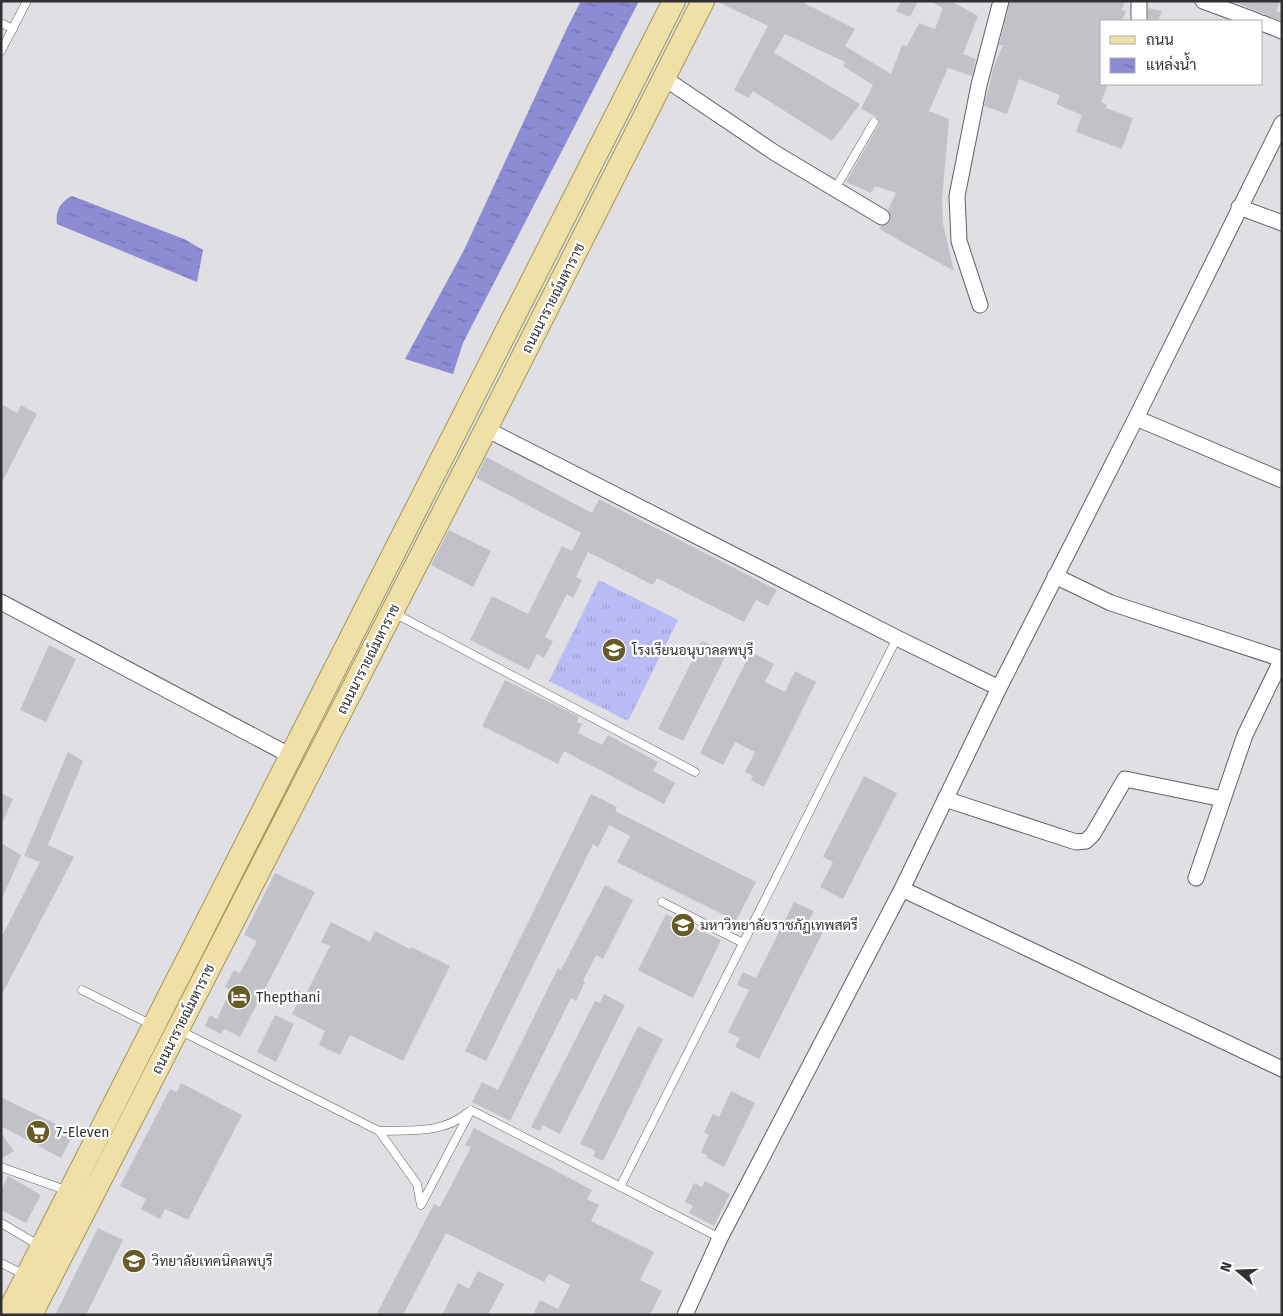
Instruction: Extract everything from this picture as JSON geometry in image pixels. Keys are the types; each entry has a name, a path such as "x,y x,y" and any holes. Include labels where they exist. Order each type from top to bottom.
{"main road":[{"name":"ถนนนารายณ์มหาราช","path":"7,1315 674,1"},
{"name":"ถนนนารายณ์มหาราช","path":"31,1315 486,429 703,1"}],"street":[{"path":"980,305 959,241 957,196 979,85 1001,1"},
{"path":"1138,1 1139,20"},
{"path":"1203,1 1254,20"},
{"path":"1263,23 1282,31"},
{"path":"664,78 776,153 882,217"},
{"path":"688,1314 720,1238 902,889 999,688 1136,418 1282,123"},
{"path":"1240,207 1282,223"},
{"path":"1136,418 1282,480"},
{"path":"486,429 999,688"},
{"path":"1055,576 1111,603 1282,659 1245,735 1196,878"},
{"path":"1,602 291,756"},
{"path":"945,799 1076,842 1086,841 1093,834 1126,779 1224,800"},
{"path":"902,889 1282,1069"}],"lane":[{"path":"1,51 27,1"},
{"path":"1,23 13,29"},
{"path":"835,189 874,122"},
{"path":"392,612 694,772"},
{"path":"620,1187 897,638"},
{"path":"662,902 743,943"},
{"path":"82,990 154,1026"},
{"path":"177,1029 379,1131 417,1184 421,1205 471,1110"},
{"path":"379,1131 440,1128 458,1122 471,1110"},
{"path":"471,1110 720,1238"},
{"path":"1,1167 70,1191"},
{"path":"1,1222 42,1246"},
{"path":"1,1263 27,1276"}],"green space":[{"path":"599,580 678,620 628,721 549,681"}],"water":[{"path":"581,1 639,1 463,343 453,374 405,359 464,250"},
{"path":"72,196 184,239 203,250 197,282 57,224 57,215 60,207"}],"building":[{"path":"716,1 800,1 855,29 845,46 891,74 902,45 907,46 919,23 935,29 943,8 930,1 951,1 978,16 963,54 976,59 972,76 948,68 929,111 949,119 942,200 943,224 954,271 879,229 890,221 891,217 888,210 896,193 875,186 871,193 846,182 879,124 877,117 861,109 873,85 843,66 845,62 785,34 774,53 860,104 832,141 753,91 749,98 734,90 768,26"},
{"path":"901,1 918,1 910,17 896,11"},
{"path":"1010,1 1125,1 1122,10 1126,11 1122,20 1100,20 1100,85 1108,85 1101,102 1107,105 1106,108 1133,118 1122,149 1076,132 1082,115 1056,104 1060,95 1019,79 1007,114 984,106 994,66 1003,45 999,45"},
{"path":"1231,1 1280,1 1276,11 1282,13 1282,21"},
{"path":"1148,8 1162,11 1158,20 1148,20"},
{"path":"1,404 17,413 21,405 37,414 1,484"},
{"path":"486,457 592,513 599,499 777,590 768,606 756,600 744,622 657,578 653,585 588,552 576,577 582,580 573,598 567,594 545,637 553,641 544,658 537,654 529,670 470,640 492,596 528,614 562,546 572,551 581,533 476,478"},
{"path":"449,530 491,551 473,587 431,565"},
{"path":"702,641 727,653 683,741 658,729"},
{"path":"49,645 76,659 46,722 20,710"},
{"path":"751,652 774,664 765,682 785,692 795,671 816,682 764,787 751,780 753,776 745,772 755,752 735,742 723,765 700,753"},
{"path":"505,680 579,717 577,722 582,724 578,733 602,745 608,735 658,762 653,771 675,783 664,804 564,751 558,764 482,726"},
{"path":"68,752 83,761 48,845 74,857 1,996 1,938 40,862 24,856"},
{"path":"864,776 897,793 843,899 820,887 833,862 823,857"},
{"path":"1,793 13,799 1,825"},
{"path":"591,794 617,807 615,811 756,882 736,921 617,862 630,836 609,825 598,847 593,844 486,1061 465,1051"},
{"path":"1,843 21,855 1,901"},
{"path":"275,873 315,892 240,1037 224,1029 221,1034 205,1026 210,1015 217,1019 231,990 225,987 234,970 240,973 257,941 244,935"},
{"path":"605,885 633,900 603,959 596,955 583,981 585,982 576,1001 571,998 510,1121 472,1102 482,1082 498,1090 558,968 561,970"},
{"path":"794,902 814,911 808,922 824,930 759,1059 735,1047 740,1038 728,1032 749,990 737,985 743,972 756,978"},
{"path":"666,914 721,940 693,998 638,970"},
{"path":"331,922 370,942 375,931 410,949 411,947 450,966 403,1061 350,1035 340,1055 319,1045 325,1031 292,1014 298,1002 287,997 292,988 306,994 330,946 321,942"},
{"path":"604,994 625,1005 560,1134 543,1125 540,1131 531,1127 595,1001 600,1003"},
{"path":"275,1015 294,1024 276,1062 257,1052"},
{"path":"638,1026 663,1039 603,1161 593,1156 596,1151 580,1144"},
{"path":"181,1083 242,1115 188,1220 165,1209 160,1219 141,1209 146,1199 120,1186 170,1089 177,1092"},
{"path":"731,1091 755,1103 724,1167 707,1158 708,1156 701,1152 709,1135 704,1132 713,1114 719,1117"},
{"path":"1,1097 74,1133 61,1158 1,1126"},
{"path":"474,1128 592,1190 587,1199 599,1205 591,1221 654,1252 640,1280 662,1291 650,1315 533,1315 540,1300 558,1309 570,1285 549,1274 544,1282 446,1233 403,1315 376,1315 434,1204 440,1207 471,1147 465,1145"},
{"path":"1,1133 14,1151 1,1159"},
{"path":"8,1176 41,1195 26,1223 1,1210 1,1190"},
{"path":"705,1181 730,1194 714,1226 689,1213 693,1206 685,1202 694,1183 702,1187"},
{"path":"98,1228 123,1240 86,1315 55,1315"},
{"path":"478,1271 504,1284 488,1315 442,1315 458,1283 469,1289"}],"place":[{"name":"โรงเรียนอนุบาลลพบุรี","path":"614,650"},
{"name":"มหาวิทยาลัยราชภัฏเทพสตรี","path":"683,925"},
{"name":"Thepthani","path":"239,997"},
{"name":"7-Eleven","path":"38,1132"},
{"name":"วิทยาลัยเทคนิคลพบุรี","path":"134,1261"}]}
